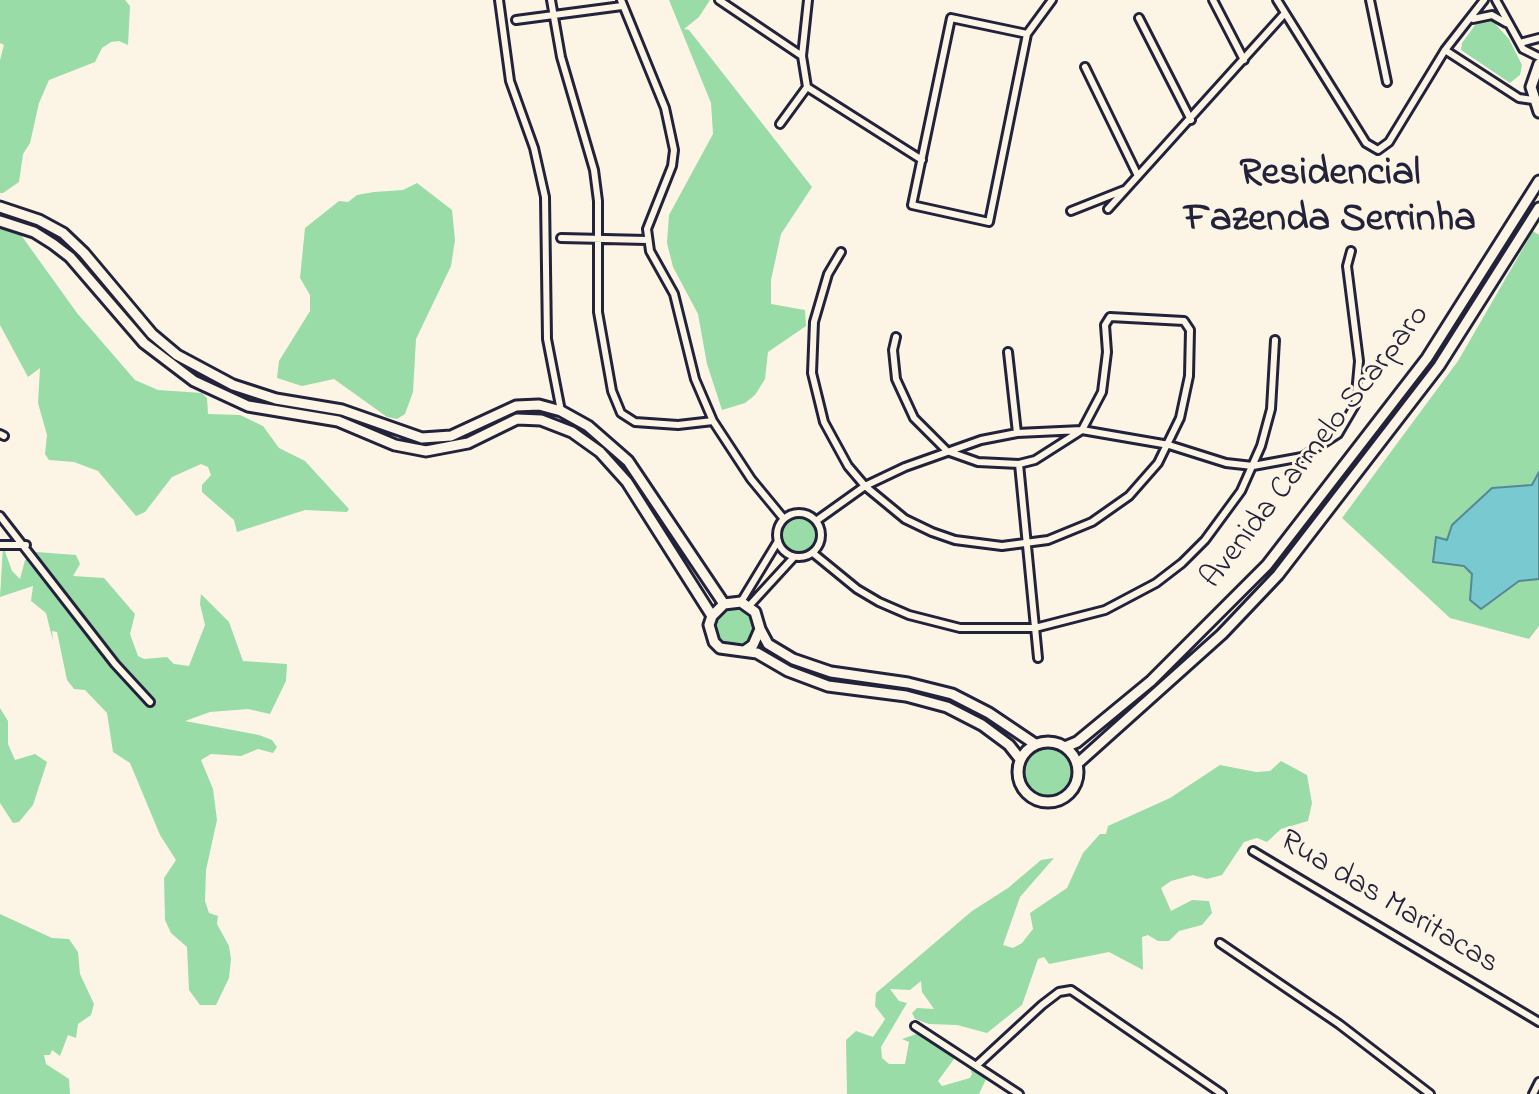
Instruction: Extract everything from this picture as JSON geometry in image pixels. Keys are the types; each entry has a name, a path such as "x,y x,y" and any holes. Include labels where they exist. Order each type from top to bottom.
{"main road":[{"path":"1539,64 1531,87 1539,112"},
{"name":"Avenida Carmelo Scarparo","path":"1065,747 1077,742 1151,681 1267,565 1427,358 1539,181"},
{"path":"0,207 39,220 63,233 84,253 152,334 177,355 233,385 276,399 342,410 422,438 451,436 516,406 539,405 561,411 588,426 628,461 724,604"},
{"name":"Avenida Carmelo Scarparo","path":"1077,764 1222,634 1278,575 1439,366 1539,208"},
{"path":"0,221 34,232 53,244 70,257 126,325 152,350 194,381 248,406 338,421 395,445 426,451 468,443 517,419 541,420 572,432 600,452 627,482 712,616"},
{"path":"1020,759 1009,745 982,725 947,707 906,696 828,686 746,650 728,651 714,642 709,625 712,616 724,604 745,604 755,612 768,644 793,659 831,672 908,683 952,694 989,713 1035,744"},
{"path":"746,650 758,638 760,629"},
{"path":"1055,742 1065,747 1077,764 1076,785 1070,793 1061,800 1040,801 1023,790 1018,780 1020,759 1035,744 1055,742"}],"street":[{"path":"499,0 510,81 534,148 545,197 546,327 561,411"},
{"path":"551,0 552,16 589,146 598,201 600,325 612,391 621,413 635,422 713,421"},
{"path":"719,0 802,56"},
{"path":"780,124 807,87 802,56 808,0"},
{"path":"1027,34 951,18 912,205 989,222 1027,34 1052,0"},
{"path":"1213,0 1244,60"},
{"path":"1277,0 1366,143 1378,150 1389,142 1445,50 1484,0"},
{"path":"1370,0 1387,82"},
{"path":"1496,0 1528,54 1539,57"},
{"path":"516,20 622,3 665,108 674,150 666,182 650,215 647,240 679,308 691,366 713,421 751,479 784,519"},
{"path":"1108,209 1285,13"},
{"path":"1470,20 1492,15 1511,29"},
{"path":"1139,18 1191,120"},
{"path":"1520,43 1539,38"},
{"path":"1445,50 1519,98 1533,100"},
{"path":"1085,67 1138,176"},
{"path":"807,87 922,160"},
{"path":"1071,211 1127,188"},
{"path":"561,238 647,240"},
{"path":"816,521 865,486 947,451 1017,433 1082,430 1169,445 1226,463 1253,466 1302,457 1330,441 1350,417 1355,405 1359,361 1347,266 1351,251"},
{"path":"841,252 819,298 813,335 812,373 820,409 835,444 865,486 905,519 932,532 978,545 1027,545 1072,532 1111,510 1146,479 1169,445 1180,418 1189,376 1190,330 1179,319 1115,316 1107,319 1106,371 1102,392 1082,430 1053,451 1019,464 978,462 947,451 914,418 900,393 893,364 896,337"},
{"path":"813,553 857,589 909,615 960,628 1035,628 1105,610 1156,583 1205,540 1224,516 1253,466 1271,409 1275,340"},
{"path":"1008,352 1017,433"},
{"path":"1019,464 1038,658"},
{"path":"803,513 816,521 821,540 813,553 794,557 745,604 778,541 779,527 784,519 803,513"},
{"path":"0,516 26,545 115,664 150,702"},
{"path":"778,541 782,550 794,557"},
{"path":"0,545 26,545"},
{"name":"Rua das Maritacas","path":"1253,851 1539,1022"},
{"path":"1220,943 1339,1024 1430,1094"},
{"path":"977,1065 1042,1005 1059,992 1071,990 1222,1094"},
{"path":"915,1026 1019,1094"},
{"path":"1533,1094 1539,1082"}],"green space":[{"path":"0,0 125,0 130,6 128,45 111,42 102,48 95,62 49,80 39,103 30,143 23,154 19,182 3,193 0,193 0,60 4,45 0,43"},
{"path":"669,0 710,0 699,17 684,29 689,30 812,187 781,234 771,280 771,304 805,310 806,326 768,352 765,379 755,395 745,403 722,410 707,364 698,314 673,267 667,243 669,215 713,134 711,103"},
{"path":"1489,17 1509,39 1522,65 1520,75 1510,83 1461,50 1462,43 1478,21"},
{"path":"417,183 452,210 455,240 451,266 416,339 413,392 405,414 397,419 387,417 334,379 302,386 277,378 279,361 310,311 310,295 300,278 305,228 339,201 348,202 357,195 374,192 403,190"},
{"path":"0,224 21,235 77,313 135,380 158,390 202,393 207,398 208,414 240,415 263,426 279,448 305,461 349,509 347,512 305,510 237,532 234,520 202,492 202,485 211,475 208,467 201,464 172,477 145,512 136,516 98,471 74,462 49,460 45,454 47,435 38,403 40,368 28,377 0,325"},
{"path":"1533,231 1539,235 1539,626 1529,639 1450,618 1342,518 1458,361"},
{"path":"799,518 811,523 816,535 811,547 799,552 787,547 782,535 787,523"},
{"path":"3,546 12,571 20,579 25,560 36,552 76,555 80,564 73,576 104,578 135,614 130,634 138,656 144,659 167,657 174,664 189,666 205,625 201,594 229,622 243,661 287,664 286,681 270,714 248,709 210,712 185,721 259,735 272,740 277,747 273,753 258,749 241,756 211,754 201,760 213,789 217,820 206,870 205,901 209,913 218,916 217,924 229,946 231,959 229,978 216,1005 200,1005 189,990 187,947 171,933 165,920 164,878 176,860 160,835 130,763 113,752 107,713 85,690 74,689 67,680 57,632 52,631 53,641 46,613 31,601 33,586 0,597"},
{"path":"735,608 749,613 754,627 749,641 735,646 721,641 716,627 721,613"},
{"path":"0,708 8,721 8,744 15,760 35,754 47,762 33,805 19,822 13,823 0,803"},
{"path":"1048,748 1065,755 1072,772 1065,789 1048,796 1031,789 1024,772 1031,755"},
{"path":"1281,761 1307,775 1312,803 1308,821 1281,829 1267,842 1257,838 1244,842 1222,875 1207,879 1193,875 1171,881 1161,888 1171,911 1192,900 1209,901 1212,913 1202,925 1179,931 1169,941 1158,941 1148,935 1142,937 1143,970 1109,952 1049,964 1044,957 1038,959 1022,1005 987,1033 915,1019 912,1013 917,1008 934,1009 922,992 921,981 910,990 890,989 899,1001 907,1003 881,1047 882,1058 889,1064 905,1064 909,1042 902,1039 922,1032 943,1039 954,1052 954,1059 938,1081 942,1086 970,1078 969,1064 988,1075 979,1094 847,1094 846,1040 856,1031 873,1037 882,1024 885,1019 875,1006 876,993 972,911 1008,888 1041,860 1054,858 1020,897 1003,945 1013,948 1022,943 1033,929 1030,913 1067,888 1083,853 1100,834 1106,834 1108,826 1170,798 1220,765 1256,772 1270,771"},
{"path":"0,914 52,938 69,939 78,952 80,974 94,1004 91,1015 78,1024 76,1038 68,1035 60,1056 52,1050 50,1055 44,1055 46,1064 69,1079 70,1094 0,1094"}],"water":[{"path":"1539,472 1539,579 1519,581 1481,609 1470,600 1472,574 1464,566 1433,562 1436,537 1447,540 1452,525 1492,488 1532,485"}],"district":[{"name":"Residencial Fazenda Serrinha","path":"1330,199"}]}
